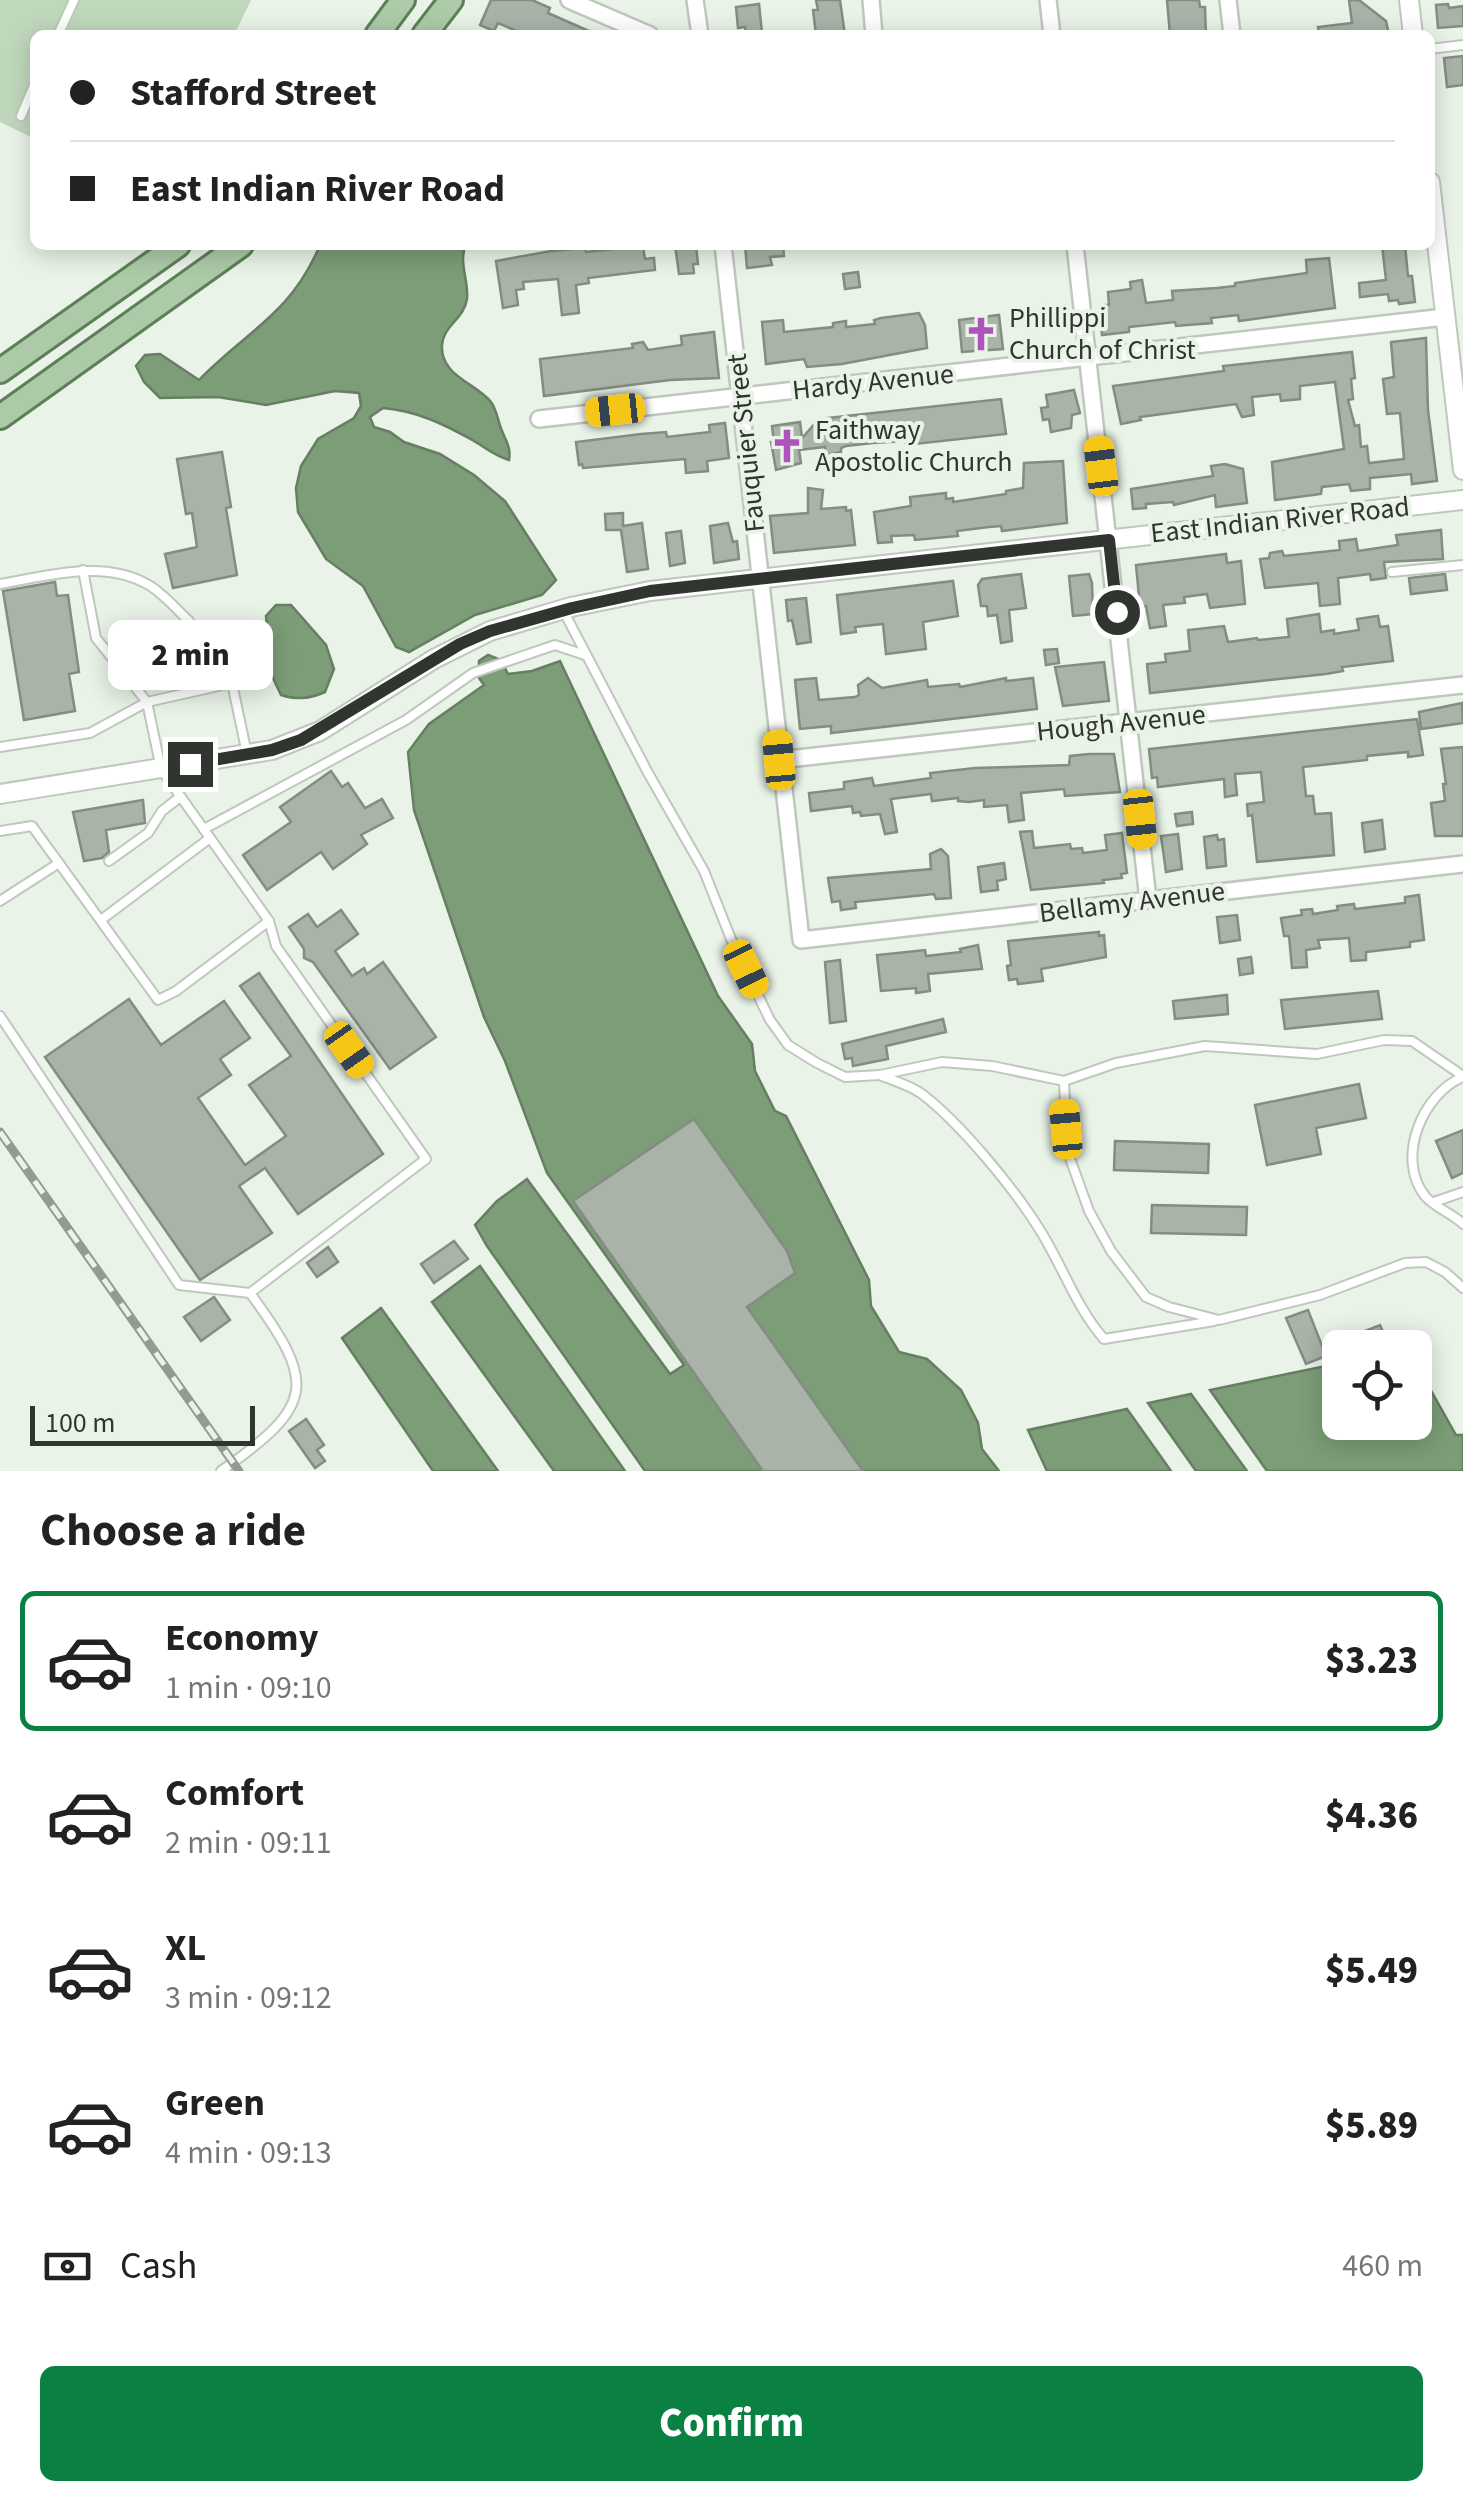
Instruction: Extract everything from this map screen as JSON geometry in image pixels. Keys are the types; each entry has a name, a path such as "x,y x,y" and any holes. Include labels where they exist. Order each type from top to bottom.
{"main road":[{"path":"428,30 451,0"},
{"path":"381,30 398,6"},
{"path":"0,371 171,250"},
{"path":"0,417 234,250"}],"street":[{"path":"569,0 638,30"},
{"path":"695,0 699,30"},
{"path":"871,0 874,30"},
{"path":"1048,0 1051,30"},
{"path":"1228,0 1231,30"},
{"path":"1410,0 1413,30"},
{"path":"1435,227 1463,470"},
{"name":"Fauquier Street","path":"724,250 801,940"},
{"path":"1076,250 1148,900"},
{"name":"Hardy Avenue","path":"539,419 1445,317"},
{"name":"East Indian River Road","path":"0,794 286,745 320,731 460,644 490,631 650,591 1463,500"},
{"name":"Hough Avenue","path":"779,760 1463,685"},
{"name":"Bellamy Avenue","path":"801,940 1463,864"}],"lane":[{"path":"60,30 74,0"},
{"path":"1435,48 1463,45"},
{"path":"20,116 30,95"},
{"path":"1392,572 1463,565"},
{"path":"0,584 82,570 131,576 151,586 188,620"},
{"path":"0,1016 179,1285 250,1293 426,1159 276,946 269,920 161,769 147,702 96,638 82,570"},
{"path":"563,610 647,772 704,871 770,1020 788,1044 816,1063 845,1077 880,1075 942,1062 992,1066 1064,1081 1116,1063 1204,1046 1318,1054 1384,1040 1412,1041 1463,1076"},
{"path":"204,830 406,720 472,674 556,645 586,656"},
{"path":"0,747 90,733 147,702 232,683 247,754"},
{"path":"108,861 148,834 162,811 180,797"},
{"path":"0,831 32,826 158,1000 176,991 269,920"},
{"path":"101,920 210,838"},
{"path":"0,901 59,863"},
{"path":"880,1075 919,1091 949,1118 1037,1225 1086,1319 1104,1340 1219,1320 1320,1295 1405,1263 1426,1262 1463,1288"},
{"path":"1463,1076 1434,1097 1416,1130 1413,1156 1418,1182 1426,1196 1463,1224"},
{"path":"1064,1081 1067,1150 1088,1211 1111,1251 1146,1297 1169,1308 1219,1320"},
{"path":"1434,1202 1463,1192"},
{"path":"221,1471 281,1422 297,1398 297,1370 278,1330 250,1293"}],"shaded area":[{"path":"0,0 251,0 236,30 30,30 30,137 0,122"},
{"path":"318,250 465,250 467,299 443,338 443,356 453,372 493,405 509,460 419,415 383,408 370,417 374,427 440,454 505,501 556,580 542,595 475,615 409,652 396,647 363,586 326,559 298,512 296,488 301,466 318,439 354,418 361,406 359,393 335,391 266,405 218,397 160,398 144,382 136,366 145,355 160,354 199,380 282,305"},
{"path":"276,605 291,605 326,645 334,669 325,692 303,698 281,695 272,676 266,616"},
{"path":"488,655 501,660 508,674 560,661 718,996 752,1044 755,1071 775,1111 786,1116 869,1280 871,1306 899,1352 927,1359 961,1390 978,1423 982,1449 999,1471 645,1471 487,1246 475,1225 497,1201 527,1179 670,1374 684,1365 547,1173 484,1017 414,810 408,752 429,724 484,685 479,678 479,661"},
{"path":"480,1266 625,1471 554,1471 432,1302"},
{"path":"381,1308 498,1471 433,1471 342,1338"},
{"path":"1322,1367 1322,1440 1432,1440 1432,1392 1456,1435 1463,1435 1463,1471 1267,1471 1210,1390"},
{"path":"1191,1394 1247,1471 1196,1471 1148,1403"},
{"path":"1127,1409 1171,1471 1047,1471 1028,1430"}],"building":[{"path":"491,0 532,0 550,8 548,13 587,30 514,30 498,23 492,30 480,25"},
{"path":"816,0 840,0 844,30 815,30 813,10 818,10"},
{"path":"1167,0 1199,0 1200,7 1205,7 1206,30 1170,30"},
{"path":"1349,0 1359,0 1386,21 1388,30 1318,30 1318,27 1352,23"},
{"path":"759,4 762,30 738,28 736,7"},
{"path":"1448,4 1449,8 1463,6 1463,26 1438,28 1436,5"},
{"path":"1463,56 1463,85 1447,87 1444,58"},
{"path":"644,250 645,259 654,258 655,270 588,278 589,283 576,285 579,313 562,315 558,279 523,282 524,289 516,290 518,305 503,308 496,261 551,251"},
{"path":"676,250 697,250 694,273 679,274"},
{"path":"745,250 783,250 784,256 770,257 772,265 747,268"},
{"path":"1383,250 1405,250 1415,302 1399,304 1398,300 1389,301 1388,294 1360,297 1359,283 1386,280"},
{"path":"1329,258 1335,308 1239,321 1238,315 1211,318 1212,323 1129,327 1129,332 1102,335 1108,292 1131,289 1130,282 1142,280 1146,303 1173,300 1172,291 1235,286 1307,273 1306,260"},
{"path":"858,272 860,287 845,289 843,274"},
{"path":"919,313 925,325 927,348 842,364 807,367 804,359 766,364 762,322 783,320 784,332 833,327 833,323 846,321 846,327 875,324 874,320 881,318"},
{"name":"Phillippi Church of Christ","path":"999,315 1003,349 962,352 959,320"},
{"path":"714,332 719,378 670,380 544,396 540,359 633,348 632,344 643,342 648,350 682,345 681,336"},
{"path":"1426,338 1428,410 1437,481 1412,484 1411,474 1370,478 1370,489 1351,491 1349,484 1322,487 1321,494 1275,500 1272,462 1344,449 1335,382 1300,386 1300,399 1281,401 1280,394 1252,397 1254,415 1242,417 1236,404 1140,417 1141,420 1121,424 1113,386 1224,371 1223,366 1352,352 1355,378 1351,379 1353,399 1348,400 1355,426 1359,425 1361,447 1367,446 1369,463 1404,459 1400,413 1387,414 1383,379 1394,377 1391,342"},
{"path":"1074,390 1080,413 1072,415 1071,428 1051,432 1049,419 1043,420 1041,408 1048,407 1046,395"},
{"path":"1001,399 1006,434 906,445 905,441 846,446 841,452 826,455 825,447 799,450 801,463 776,470 772,426 800,422 802,438 819,419"},
{"path":"725,423 729,458 707,461 708,471 686,473 685,459 583,468 579,465 576,442 666,432 667,437 710,432 709,425"},
{"path":"222,452 237,575 173,588 165,554 197,547 192,513 186,514 177,459"},
{"path":"1063,461 1067,523 1002,531 1001,526 989,527 957,531 958,536 915,540 914,535 891,536 892,542 878,543 874,512 911,506 910,497 946,493 946,499 953,498 953,502 1006,494 1023,488 1024,463"},
{"path":"1225,464 1243,469 1247,503 1216,507 1215,495 1133,509 1131,489 1213,476 1211,466"},
{"path":"808,488 823,490 821,509 851,510 855,545 774,553 770,516 808,513"},
{"path":"623,513 623,526 642,523 648,569 627,572 621,530 606,530 605,514"},
{"path":"728,523 733,542 737,541 739,559 714,563 710,526"},
{"path":"1441,530 1443,559 1384,562 1386,578 1371,580 1370,574 1338,578 1340,604 1320,606 1318,583 1265,588 1260,559 1269,558 1270,553 1282,551 1284,556 1340,550 1339,541 1356,539 1358,551 1398,545 1396,535"},
{"path":"681,531 685,563 670,566 666,533"},
{"path":"1226,554 1227,563 1241,561 1245,604 1210,608 1207,594 1184,597 1185,603 1163,605 1166,626 1150,628 1146,606 1140,607 1136,565"},
{"path":"1021,574 1026,608 1009,610 1012,641 1001,643 997,615 988,616 987,606 981,606 978,585 982,579"},
{"path":"1089,574 1093,614 1073,616 1069,576"},
{"path":"1445,574 1447,590 1411,594 1409,578"},
{"path":"953,581 958,616 923,622 926,649 886,654 883,624 855,627 856,632 841,634 837,595"},
{"path":"55,582 57,596 68,595 79,672 69,674 75,711 24,720 3,591"},
{"path":"806,598 811,642 797,644 792,620 788,621 786,600"},
{"path":"1319,614 1321,632 1334,630 1334,634 1359,630 1357,619 1378,616 1380,627 1388,626 1393,661 1342,667 1343,671 1326,674 1150,693 1147,664 1166,662 1165,654 1190,651 1188,630 1224,626 1228,642 1289,637 1287,619"},
{"path":"1057,649 1059,663 1046,665 1044,650"},
{"path":"1104,662 1109,701 1063,706 1055,667"},
{"path":"816,678 819,700 855,697 859,695 858,685 868,678 882,688 927,680 928,687 960,687 1006,678 1033,678 1037,709 831,733 831,726 800,729 795,680"},
{"path":"1462,703 1463,723 1421,729 1419,712"},
{"path":"1417,719 1423,755 1408,757 1408,752 1367,756 1367,760 1303,767 1306,796 1313,796 1315,814 1331,813 1334,855 1257,862 1252,815 1248,816 1247,804 1264,802 1261,772 1235,774 1237,795 1225,797 1224,779 1158,787 1157,777 1152,778 1149,749"},
{"path":"1463,747 1463,836 1435,836 1431,803 1445,801 1441,749"},
{"path":"1114,754 1120,792 1065,796 1064,789 1021,793 1024,820 1009,822 1007,805 984,807 984,800 969,802 958,798 932,801 931,794 891,799 897,832 885,834 880,814 861,816 860,812 853,813 852,806 811,811 809,793 844,789 844,782 872,778 874,786 975,768 1069,765 1070,756"},
{"path":"331,771 342,787 348,783 365,808 382,799 393,818 361,835 367,844 333,869 321,852 267,890 243,855 291,822 280,807"},
{"path":"143,800 145,823 106,830 109,852 102,858 84,861 73,812"},
{"path":"1192,812 1193,824 1177,826 1175,814"},
{"path":"1382,820 1385,849 1365,852 1362,823"},
{"path":"1032,831 1034,848 1070,844 1071,849 1082,848 1083,853 1107,850 1105,835 1122,833 1127,873 1121,874 1122,878 1103,880 1104,883 1031,890 1020,832"},
{"path":"1178,834 1182,869 1166,872 1161,836"},
{"path":"1217,835 1218,840 1224,839 1226,866 1207,868 1204,837"},
{"path":"941,849 948,856 951,898 936,899 934,894 855,902 856,908 841,910 840,901 832,902 828,878 931,869 930,854"},
{"path":"1004,863 1006,879 997,881 998,890 981,892 978,867"},
{"path":"1419,895 1424,940 1410,942 1410,947 1366,952 1366,960 1351,961 1349,938 1318,940 1320,948 1306,950 1307,967 1292,968 1289,936 1284,936 1281,918 1302,915 1301,910 1312,909 1313,914 1338,910 1337,906 1354,904 1355,909 1405,903 1405,897"},
{"path":"341,910 358,934 335,951 352,976 364,968 367,974 383,962 436,1037 390,1069 313,962 304,958 304,949 289,927 308,914 317,927"},
{"path":"1237,915 1240,940 1220,943 1217,917"},
{"path":"1099,932 1099,936 1104,935 1106,957 1041,969 1043,981 1018,984 1017,979 1009,980 1008,941"},
{"path":"978,945 982,969 928,974 930,991 881,991 877,955 925,950 926,956 961,952 960,949"},
{"path":"1251,957 1253,973 1240,975 1238,959"},
{"path":"840,960 846,1021 830,1023 825,962"},
{"path":"259,973 383,1154 298,1214 265,1168 239,1186 272,1233 200,1280 45,1057 129,999 161,1045 224,1001 250,1038 220,1059 231,1075 198,1098 245,1165 286,1136 249,1085 291,1056 240,986"},
{"path":"1378,991 1382,1019 1285,1029 1281,1000"},
{"path":"1227,995 1228,1014 1175,1019 1173,1001"},
{"path":"943,1019 946,1032 886,1046 888,1059 853,1066 852,1058 845,1059 842,1044"},
{"path":"1359,1084 1366,1118 1316,1128 1321,1154 1267,1165 1255,1105"},
{"path":"694,1119 787,1251 795,1273 747,1307 863,1471 763,1471 573,1201"},
{"path":"1463,1130 1463,1173 1452,1178 1436,1141"},
{"path":"1115,1141 1209,1144 1208,1173 1114,1170"},
{"path":"1152,1205 1247,1207 1246,1235 1151,1233"},
{"path":"454,1241 468,1259 434,1283 421,1264"},
{"path":"328,1247 338,1262 317,1277 307,1263"},
{"path":"214,1297 230,1320 201,1341 184,1317"},
{"path":"1308,1310 1322,1346 1322,1358 1306,1364 1286,1318"},
{"path":"306,1419 324,1445 317,1450 325,1461 315,1468 289,1431"}],"railway":[{"path":"0,1132 239,1471"}],"place":[{"name":"Phillippi Church of Christ","path":"981,334"},
{"name":"Faithway Apostolic Church","path":"787,446"}],"route":[{"path":"190,764 272,750 301,740 460,644 490,631 650,591 1109,540 1117,612"}]}
